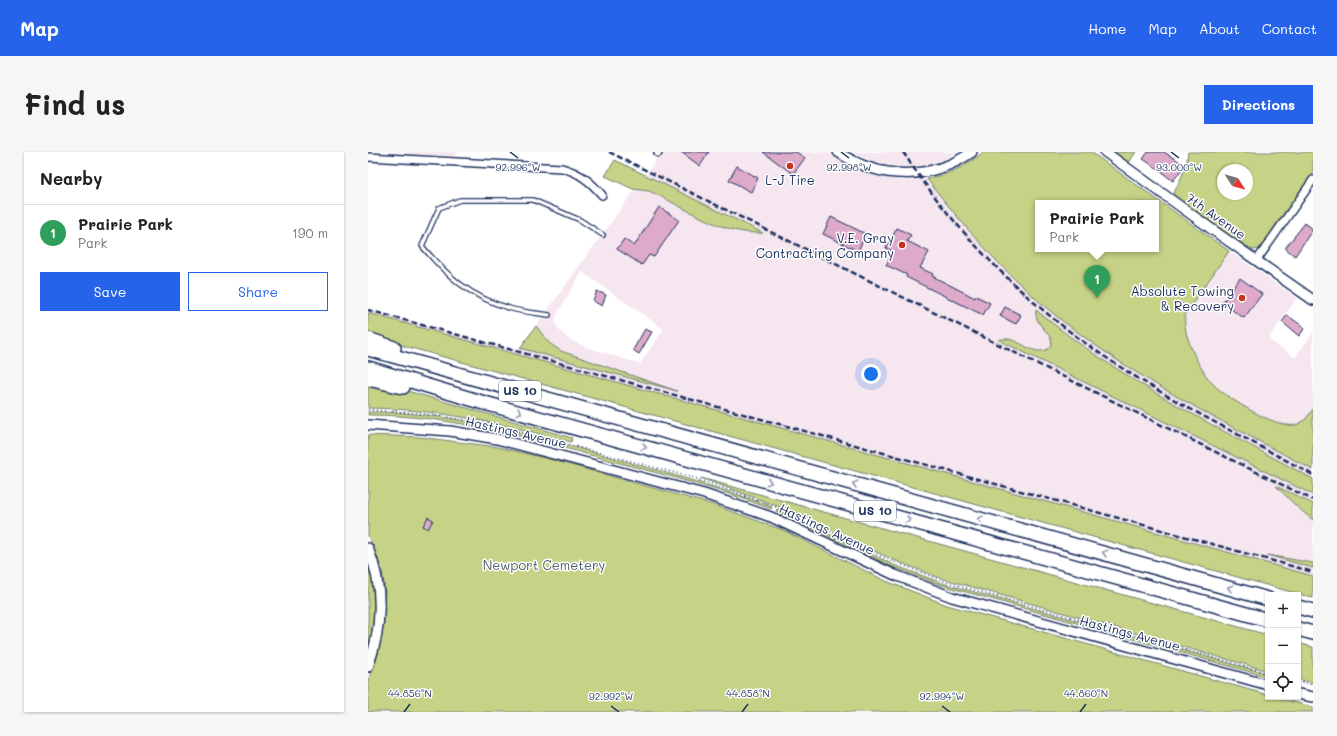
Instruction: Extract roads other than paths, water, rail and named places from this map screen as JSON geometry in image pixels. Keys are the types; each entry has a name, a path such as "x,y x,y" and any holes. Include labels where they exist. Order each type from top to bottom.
{"highway":[{"path":"368,339 446,364 577,400 672,433"},
{"name":"US 10","path":"368,349 1265,598"},
{"name":"US 10","path":"368,368 481,402 1265,619"},
{"path":"368,379 463,402 481,402"},
{"path":"1301,608 1313,611"},
{"path":"1301,630 1313,633"}],"street":[{"path":"838,152 856,163 879,171 900,174 919,174 949,165 972,152"},
{"name":"7th Avenue","path":"1105,152 1216,233 1313,300"},
{"path":"368,157 562,168 576,172 586,178 602,195"},
{"path":"1256,260 1313,180"},
{"name":"Hastings Avenue","path":"368,425 443,430 497,439 704,494 771,517 895,575 952,597 1265,684"},
{"path":"368,548 377,576 379,598 376,637 368,667"},
{"path":"1301,695 1313,697"}],"lane":[{"path":"549,315 509,308 470,292 442,270 422,246 439,208 460,200 533,200 580,220 603,235"}],"railway":[{"path":"609,152 1313,500"},
{"path":"903,152 944,209 967,236 1016,286 1042,309 1098,352 1176,401 1313,475"},
{"path":"368,310 1313,572"}],"place":[{"name":"L-J Tire","path":"790,166"},
{"name":"V.E. Gray Contracting Company","path":"902,245"},
{"name":"Prairie Park","path":"1097,298"},
{"name":"Absolute Towing & Recovery","path":"1242,298"}],"park label":[{"name":"Newport Cemetery","path":"544,565"}]}
